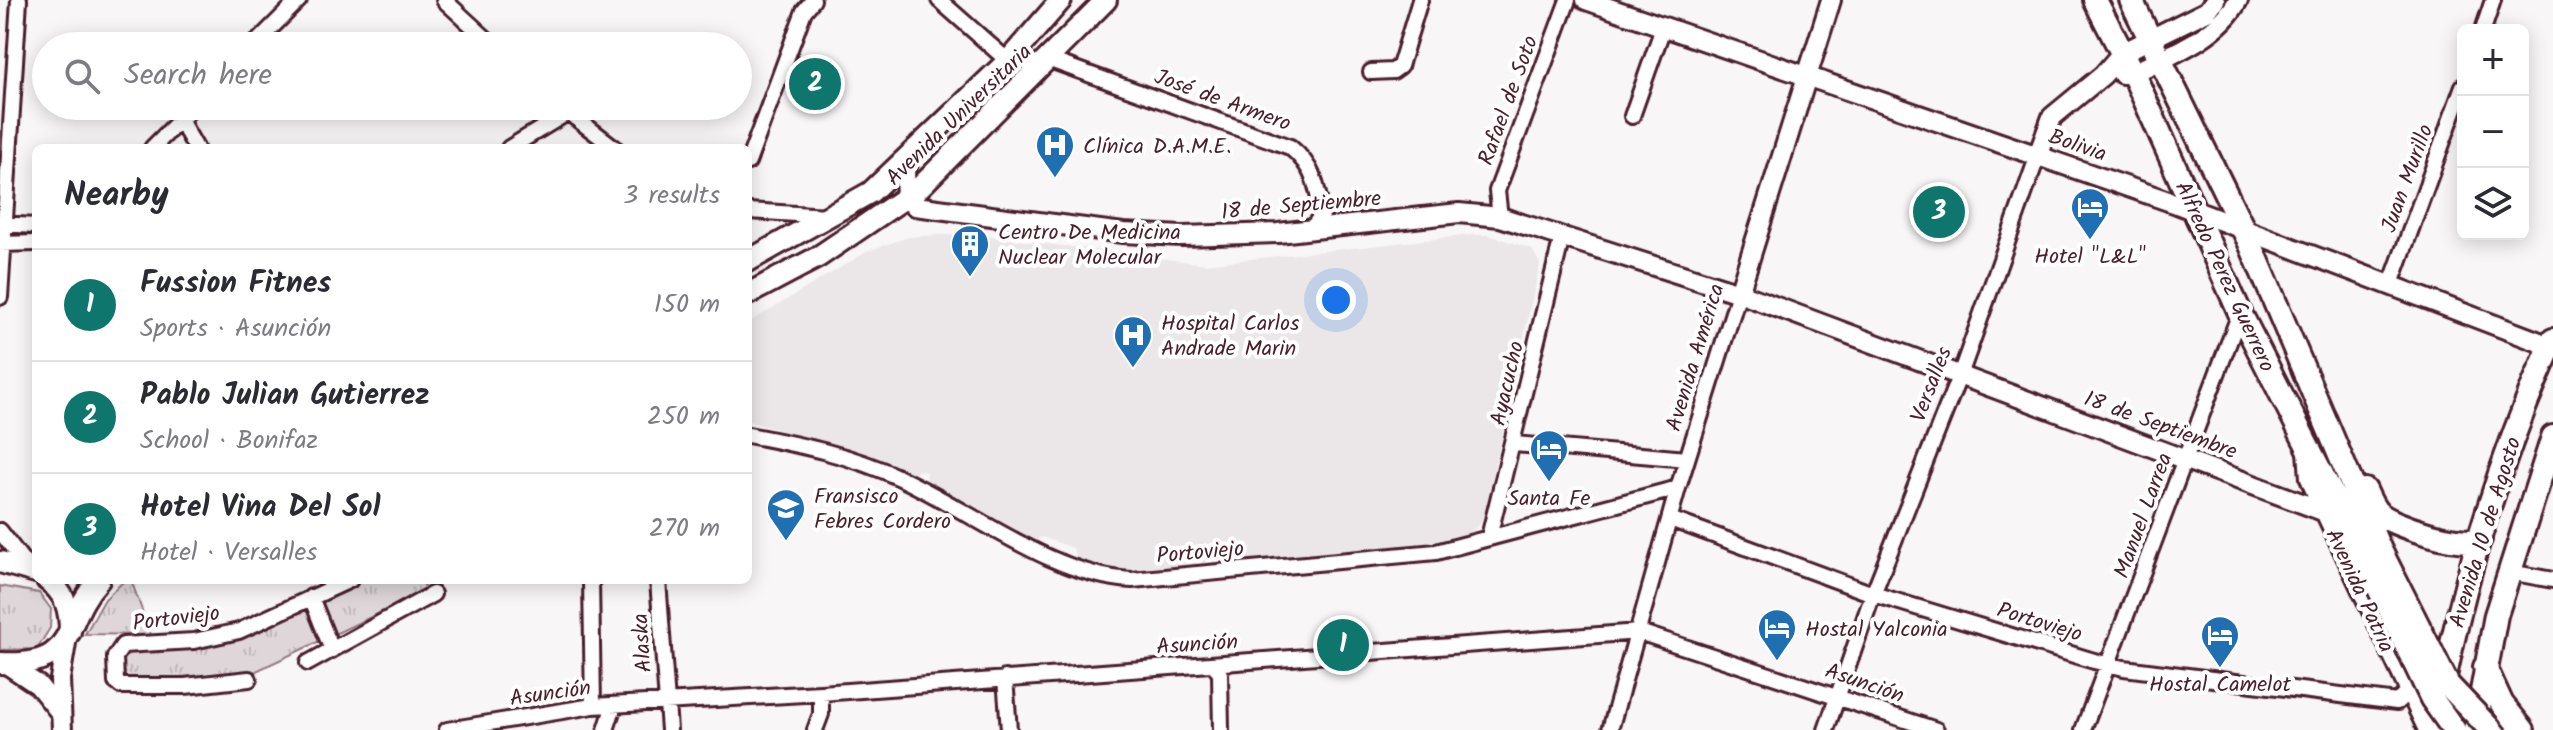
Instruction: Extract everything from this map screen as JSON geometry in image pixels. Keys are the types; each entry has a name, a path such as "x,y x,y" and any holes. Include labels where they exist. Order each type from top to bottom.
{"main road":[{"name":"Avenida Universitaria","path":"752,259 871,192 1008,61 1061,0"},
{"name":"Avenida Universitaria","path":"752,292 818,257 906,199 1050,60 1106,0"},
{"name":"Alfredo Perez Guerrero","path":"2095,0 2133,73 2240,313 2308,445 2336,516 2370,549"},
{"name":"Alfredo Perez Guerrero","path":"2131,0 2242,228 2327,426 2370,549"},
{"name":"Avenida 10 de Agosto","path":"2435,730 2449,646 2480,539 2522,408 2552,343"},
{"path":"2327,426 2345,443 2368,499 2378,513 2392,521 2461,543 2480,539"},
{"name":"Avenida 10 de Agosto","path":"2475,730 2485,667 2509,572 2553,437"},
{"name":"Avenida Patria","path":"2370,549 2432,699 2454,730"},
{"name":"Avenida Patria","path":"2370,549 2448,685 2491,730"},
{"path":"0,562 32,572"},
{"path":"48,584 65,600 70,613 69,635"},
{"path":"2,663 43,660 69,635 97,584"},
{"path":"2485,667 2502,704 2523,730"}],"street":[{"path":"0,297 2,224 19,0"},
{"path":"267,32 299,0"},
{"path":"444,0 479,32"},
{"path":"752,151 804,11 813,0"},
{"path":"939,0 1008,61"},
{"path":"1371,72 1393,71 1400,66 1420,0"},
{"name":"Rafael de Soto","path":"1500,217 1497,191 1568,0"},
{"name":"Bolivia","path":"1586,0 2038,155 2552,343"},
{"name":"Avenida América","path":"1610,730 1678,488 1831,0"},
{"name":"Versalles","path":"2103,75 2133,73 2156,50 2207,11 2215,0"},
{"name":"Versalles","path":"1826,730 1873,594 1959,375 2052,117 2103,75 2122,53 2156,50 2217,25 2238,0"},
{"path":"2485,24 2493,0"},
{"path":"1632,116 1664,25"},
{"name":"José de Armero","path":"1050,60 1290,147 1308,162 1315,175 1322,215 1311,229"},
{"name":"Juan Murillo","path":"2391,284 2459,96"},
{"path":"156,144 180,120 194,144"},
{"path":"515,144 550,120"},
{"path":"577,120 610,144"},
{"path":"906,199 905,171 912,154"},
{"name":"18 de Septiembre","path":"906,199 915,206 1123,233 1182,236 1311,229 1459,213 1500,217 1739,293 2336,516"},
{"path":"752,211 831,217"},
{"path":"2,224 32,226"},
{"name":"Ayacucho","path":"1489,537 1562,237"},
{"path":"1,244 32,243"},
{"name":"Manuel Larrea","path":"2083,730 2240,313"},
{"name":"Portoviejo","path":"752,436 853,458 900,478 1064,564 1109,579 1132,580 1436,552 1678,488"},
{"path":"1514,444 1687,459"},
{"name":"Avenida Patria","path":"2336,516 2408,692 2428,730"},
{"name":"Portoviejo","path":"1670,519 1873,594 2110,665 2397,702 2408,692"},
{"path":"0,531 32,568"},
{"path":"2509,572 2553,580"},
{"name":"Portoviejo","path":"249,679 185,686 121,686 116,682 115,657 123,645 194,641 239,631 341,584"},
{"path":"591,584 593,706"},
{"name":"Alaska","path":"658,584 669,730"},
{"path":"308,663 433,594"},
{"path":"311,597 332,650"},
{"name":"Asunción","path":"447,730 593,706 821,693 1639,632 1936,730"},
{"path":"62,730 59,711 61,662 69,635"},
{"path":"2,663 38,685 59,711"},
{"path":"1214,664 1220,674 1221,730"},
{"path":"1005,678 1009,730"},
{"path":"815,730 821,714 821,693"},
{"path":"606,730 614,705"}],"shaded area":[{"name":"Hospital Carlos Andrade Marin","path":"977,235 1205,264 1472,235 1488,235 1532,249 1540,264 1483,520 1468,535 1424,548 1147,574 1144,570 1102,568 1078,563 1073,548 1042,537 1035,540 927,481 926,472 918,470 915,474 886,461 752,422 752,321 868,251 909,237"}],"green space":[{"path":"121,584 132,584 151,635 85,634 105,599"},
{"path":"355,584 423,584 426,591 252,673 125,680 121,673 121,662 126,651 243,637"},
{"path":"0,586 39,593 51,609 50,628 37,649 0,650"}],"place":[{"name":"Pablo Julian Gutierrez","path":"815,84"},
{"name":"Clínica D.A.M.E.","path":"1055,179"},
{"name":"Hotel Vina Del Sol","path":"1939,212"},
{"name":"Hotel \"L&L\"","path":"2090,241"},
{"name":"Centro De Medicina Nuclear Molecular","path":"970,278"},
{"name":"Hospital Carlos Andrade Marin","path":"1133,369"},
{"name":"Santa Fe","path":"1549,483"},
{"name":"Fransisco Febres Cordero","path":"786,542"},
{"name":"Fussion Fitnes","path":"1343,645"},
{"name":"Hostal Yalconia","path":"1777,662"},
{"name":"Hostal Camelot","path":"2220,669"}]}
